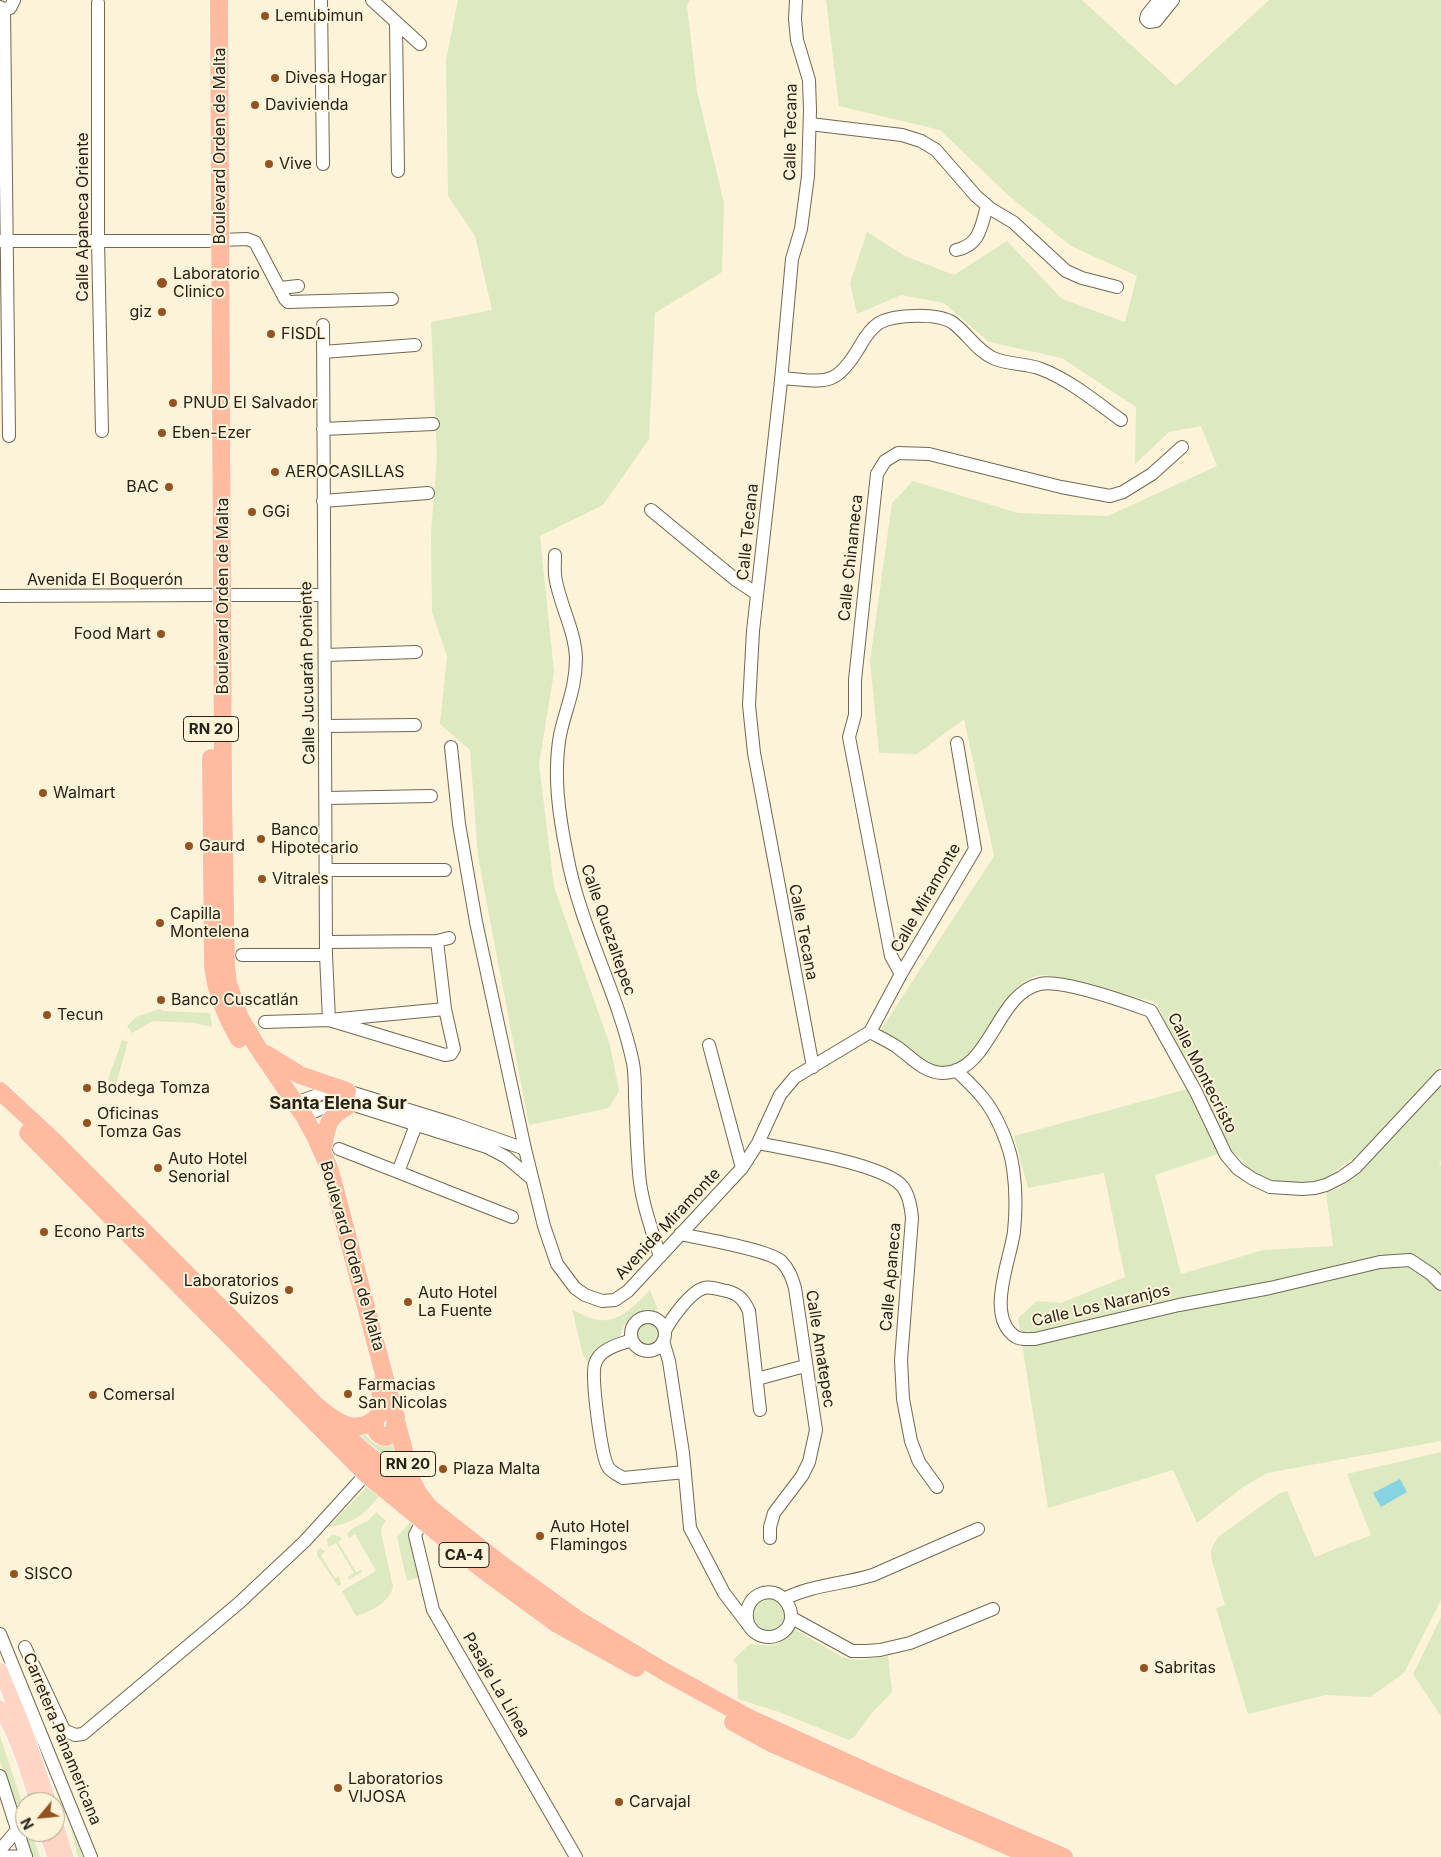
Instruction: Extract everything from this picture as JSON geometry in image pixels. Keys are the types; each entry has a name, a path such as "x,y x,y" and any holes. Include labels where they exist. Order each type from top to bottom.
{"highway":[{"name":"Boulevard Orden de Malta","path":"208,0 215,241"},
{"name":"Boulevard Orden de Malta","path":"219,0 215,241 216,595 211,928 214,976 224,1013 251,1059 301,1134 324,1184 382,1397 382,1408 376,1419"},
{"name":"Boulevard Orden de Malta","path":"216,595 225,946 228,983 240,1018 258,1048 330,1150 335,1186 412,1481 426,1515"},
{"path":"258,1048 300,1075 349,1098 331,1118 330,1150"},
{"name":"CA-4","path":"0,1091 54,1142 237,1324 310,1400 487,1573 557,1624 748,1730 792,1752 1033,1857"},
{"name":"CA-4","path":"0,1107 57,1161 366,1474 495,1559 577,1619 678,1679 747,1717 885,1780 1064,1857"},
{"path":"310,1400 329,1416 348,1426 360,1426 376,1419 375,1429 380,1436 386,1437 394,1432 396,1416"}],"main road":[{"name":"Carretera Panamericana","path":"0,1670 23,1726 46,1792"},
{"path":"0,1708 22,1752 34,1792"},
{"path":"0,1715 24,1792"},
{"path":"39,1842 44,1857"},
{"path":"53,1842 62,1856"},
{"path":"59,1842 62,1856"}],"street":[{"path":"321,0 323,164"},
{"path":"372,0 420,44"},
{"name":"Calle Tecana","path":"796,0 797,40 809,80 808,176 801,229 792,258 781,378 753,631 748,705 754,753 813,1067"},
{"path":"1159,0 1147,15 1146,19 1150,22 1156,21 1173,0"},
{"name":"Calle Apaneca Oriente","path":"98,3 98,241 102,431"},
{"path":"6,5 4,241 9,436"},
{"path":"396,24 398,171"},
{"path":"810,124 902,135 921,141 936,150 987,206 1013,222 1066,271 1082,278 1116,287"},
{"path":"956,250 967,248 976,239 981,229 987,206"},
{"path":"4,241 215,241 247,239 255,242 288,302 392,299"},
{"path":"280,288 298,286"},
{"path":"781,378 823,381 835,377 845,370 869,331 880,323 892,318 909,316 934,317 952,322 982,352 995,359 1042,369 1072,385 1121,420"},
{"name":"Calle Jucuarán Poniente","path":"323,325 323,595 327,798 326,955 330,1020"},
{"path":"323,352 415,344"},
{"path":"323,429 433,424"},
{"name":"Calle Chinameca","path":"901,974 891,956 849,737 855,715 855,680 877,474 885,461 898,452 929,454 1061,487 1110,496 1123,492 1152,474 1182,447"},
{"path":"323,500 428,493"},
{"path":"651,510 694,547 757,594"},
{"name":"Calle Quezaltepec","path":"555,555 556,580 573,635 576,656 575,680 560,734 558,800 574,887 592,944 609,983 628,1038 634,1068 639,1175 651,1228 660,1257"},
{"name":"Avenida El Boquerón","path":"0,596 323,595"},
{"path":"325,655 416,652"},
{"path":"326,726 415,725"},
{"name":"Calle Miramonte","path":"870,1032 901,974 975,849 957,743"},
{"name":"Avenida Miramonte","path":"451,747 462,846 532,1179 544,1226 557,1264 575,1288 585,1295 602,1301 615,1300 628,1291 742,1168 758,1143 780,1095 795,1077 870,1032"},
{"path":"327,798 431,796"},
{"path":"327,870 445,870"},
{"path":"327,942 443,940 445,1009 454,1049 448,1055 330,1020"},
{"path":"242,955 326,955"},
{"name":"Calle Montecristo","path":"956,1070 972,1061 1008,1008 1017,997 1029,988 1051,983 1119,999 1151,1011 1196,1092 1226,1155 1238,1169 1270,1187 1302,1189 1326,1185 1342,1177 1356,1166 1441,1076"},
{"path":"265,1022 330,1020 445,1009"},
{"path":"870,1032 897,1047 919,1066 942,1073 956,1070"},
{"path":"709,1045 742,1168"},
{"name":"Calle Los Naranjos","path":"956,1070 984,1098 1006,1143 1013,1167 1015,1191 1014,1234 1002,1286 1000,1308 1007,1328 1017,1338 1035,1340 1179,1305 1270,1288 1380,1262 1410,1260 1431,1274 1441,1284"},
{"path":"300,1110 349,1098 454,1124 525,1149"},
{"path":"349,1098 416,1125 487,1147 506,1157 532,1179"},
{"path":"398,1172 416,1125"},
{"name":"Calle Apaneca","path":"758,1143 833,1158 876,1171 890,1177 902,1186 910,1202 912,1218 901,1360 903,1399 911,1441 919,1462 936,1487"},
{"path":"330,1150 398,1172 512,1217"},
{"name":"Calle Amatepec","path":"680,1234 765,1253 780,1261 791,1273 795,1288 805,1366 816,1430 809,1462 802,1476 774,1513 770,1538"},
{"path":"646,1351 656,1349 664,1336 672,1316 696,1292 704,1288 712,1288 734,1293 741,1297 749,1311 760,1410"},
{"path":"669,1361 659,1353 637,1347 632,1340 631,1332 636,1323 644,1318 672,1316"},
{"path":"649,1318 659,1322 669,1361 685,1472 690,1528 724,1593 756,1634 769,1637 781,1634 789,1611 799,1591 873,1575 978,1529"},
{"path":"632,1340 604,1352 595,1364 594,1380 597,1405 608,1467 615,1474 631,1479 685,1472"},
{"path":"757,1379 805,1366"},
{"path":"25,1647 64,1730 76,1735 83,1734 239,1603 305,1541 366,1474"},
{"name":"Pasaje La Línea","path":"426,1515 415,1535 433,1610 576,1857"},
{"path":"748,1623 747,1610 752,1599 768,1592 777,1594 789,1611 805,1626 852,1651 866,1651 880,1650 910,1642 993,1609"},
{"path":"724,1593 731,1597 752,1599"},
{"name":"Carretera Panamericana","path":"0,1634 91,1857"},
{"path":"0,1776 15,1820"},
{"path":"0,1850 6,1846 15,1833"},
{"path":"0,1856 26,1857 22,1842"}],"green space":[{"path":"458,0 690,0 687,6 697,91 724,203 722,272 655,313 649,439 603,505 540,536 554,672 539,764 554,887 610,1045 619,1091 609,1108 529,1125 478,857 470,750 440,724 447,656 432,612 431,534 437,455 431,322 492,310 475,236 448,196 446,61"},
{"path":"826,0 1082,0 1176,86 1269,0 1441,0 1441,1066 1360,1153 1320,1182 1270,1183 1250,1172 1240,1158 1228,1149 1156,1002 1041,975 1025,981 1012,993 970,1056 957,1066 942,1069 919,1059 880,1031 994,856 964,719 917,754 879,753 870,661 892,503 913,481 1018,513 1108,516 1217,466 1201,426 1169,432 1135,464 1136,407 1062,358 989,342 944,303 901,295 857,314 850,283 867,232 905,256 954,275 1007,241 1062,299 1125,322 1137,276 1071,246 1009,196 940,130 839,106"},
{"path":"159,1009 164,1011 210,1013 212,1027 194,1023 153,1021 132,1033 127,1026 136,1017"},
{"path":"122,1040 128,1042 116,1084 108,1079"},
{"path":"1441,1083 1441,1161 1439,1162 1441,1166 1441,1441 1267,1473 1243,1487 1197,1523 1173,1470 1048,1508 1018,1318 1037,1301 1061,1303 1125,1277 1104,1173 1028,1188 1014,1136 1188,1089 1218,1154 1155,1175 1181,1274 1264,1250 1333,1246 1326,1192 1340,1188 1361,1169"},
{"path":"650,1290 658,1310 639,1314 629,1320 623,1327 620,1336 589,1364 583,1355 572,1309 596,1320 615,1318 632,1308"},
{"path":"648,1321 657,1325 661,1334 657,1343 648,1347 639,1343 635,1334 639,1325"},
{"path":"351,1431 362,1431 376,1444 389,1446 394,1444 403,1471 383,1459"},
{"path":"1441,1452 1441,1600 1404,1673 1370,1697 1326,1695 1248,1714 1216,1608 1225,1605 1211,1557 1211,1550 1218,1537 1278,1494 1287,1491 1315,1557 1371,1535 1347,1474"},
{"path":"369,1485 380,1495 368,1509 352,1521 327,1528"},
{"path":"376,1512 386,1521 382,1526 381,1533 393,1587 391,1593 379,1606 356,1616 342,1591 376,1571 355,1534 349,1538 347,1534 353,1528 368,1521"},
{"path":"412,1520 419,1527 424,1576 407,1581 397,1537"},
{"path":"332,1535 339,1536 342,1539 338,1542 356,1572 361,1570 362,1572 349,1580 348,1577 354,1573 336,1543 328,1547 327,1539"},
{"path":"320,1548 325,1551 321,1556 335,1578 339,1576 341,1584 338,1586 317,1555 317,1551"},
{"path":"763,1597 775,1598 784,1606 785,1624 770,1634 754,1627 751,1609"},
{"path":"1441,1617 1441,1716 1413,1674"},
{"path":"794,1629 848,1659 859,1660 888,1656 892,1692 872,1713 854,1737 849,1740 779,1712 738,1699 737,1665 733,1660 750,1644 776,1645 783,1641"},
{"path":"0,1736 18,1792 15,1792 15,1807 0,1761"},
{"path":"68,1816 83,1857 78,1857"},
{"path":"26,1842 35,1842 40,1857 31,1857"}],"water":[{"path":"1400,1479 1407,1492 1381,1507 1373,1493"}],"place":[{"name":"Lemubimun","path":"265,16"},
{"name":"Divesa Hogar","path":"275,78"},
{"name":"Davivienda","path":"255,105"},
{"name":"Vive","path":"269,164"},
{"name":"Laboratorio Clinico","path":"162,283"},
{"name":"giz","path":"162,312"},
{"name":"FISDL","path":"271,334"},
{"name":"PNUD El Salvador","path":"173,403"},
{"name":"Eben-Ezer","path":"162,433"},
{"name":"AEROCASILLAS","path":"275,472"},
{"name":"BAC","path":"169,487"},
{"name":"GGi","path":"252,512"},
{"name":"Food Mart","path":"161,634"},
{"name":"Walmart","path":"43,793"},
{"name":"Banco Hipotecario","path":"261,839"},
{"name":"Gaurd","path":"189,846"},
{"name":"Vitrales","path":"262,879"},
{"name":"Capilla Montelena","path":"160,923"},
{"name":"Banco Cuscatlán","path":"161,1000"},
{"name":"Tecun","path":"47,1015"},
{"name":"Bodega Tomza","path":"87,1088"},
{"name":"Oficinas Tomza Gas","path":"87,1123"},
{"name":"Auto Hotel Senorial","path":"158,1168"},
{"name":"Econo Parts","path":"44,1232"},
{"name":"Laboratorios Suizos","path":"289,1290"},
{"name":"Auto Hotel La Fuente","path":"408,1302"},
{"name":"Farmacias San Nicolas","path":"348,1394"},
{"name":"Comersal","path":"93,1395"},
{"name":"Plaza Malta","path":"443,1469"},
{"name":"Auto Hotel Flamingos","path":"540,1536"},
{"name":"SISCO","path":"14,1574"},
{"name":"Sabritas","path":"1144,1668"},
{"name":"Laboratorios VIJOSA","path":"338,1788"},
{"name":"Carvajal","path":"619,1802"}],"district":[{"name":"Santa Elena Sur","path":"338,1104"}]}
